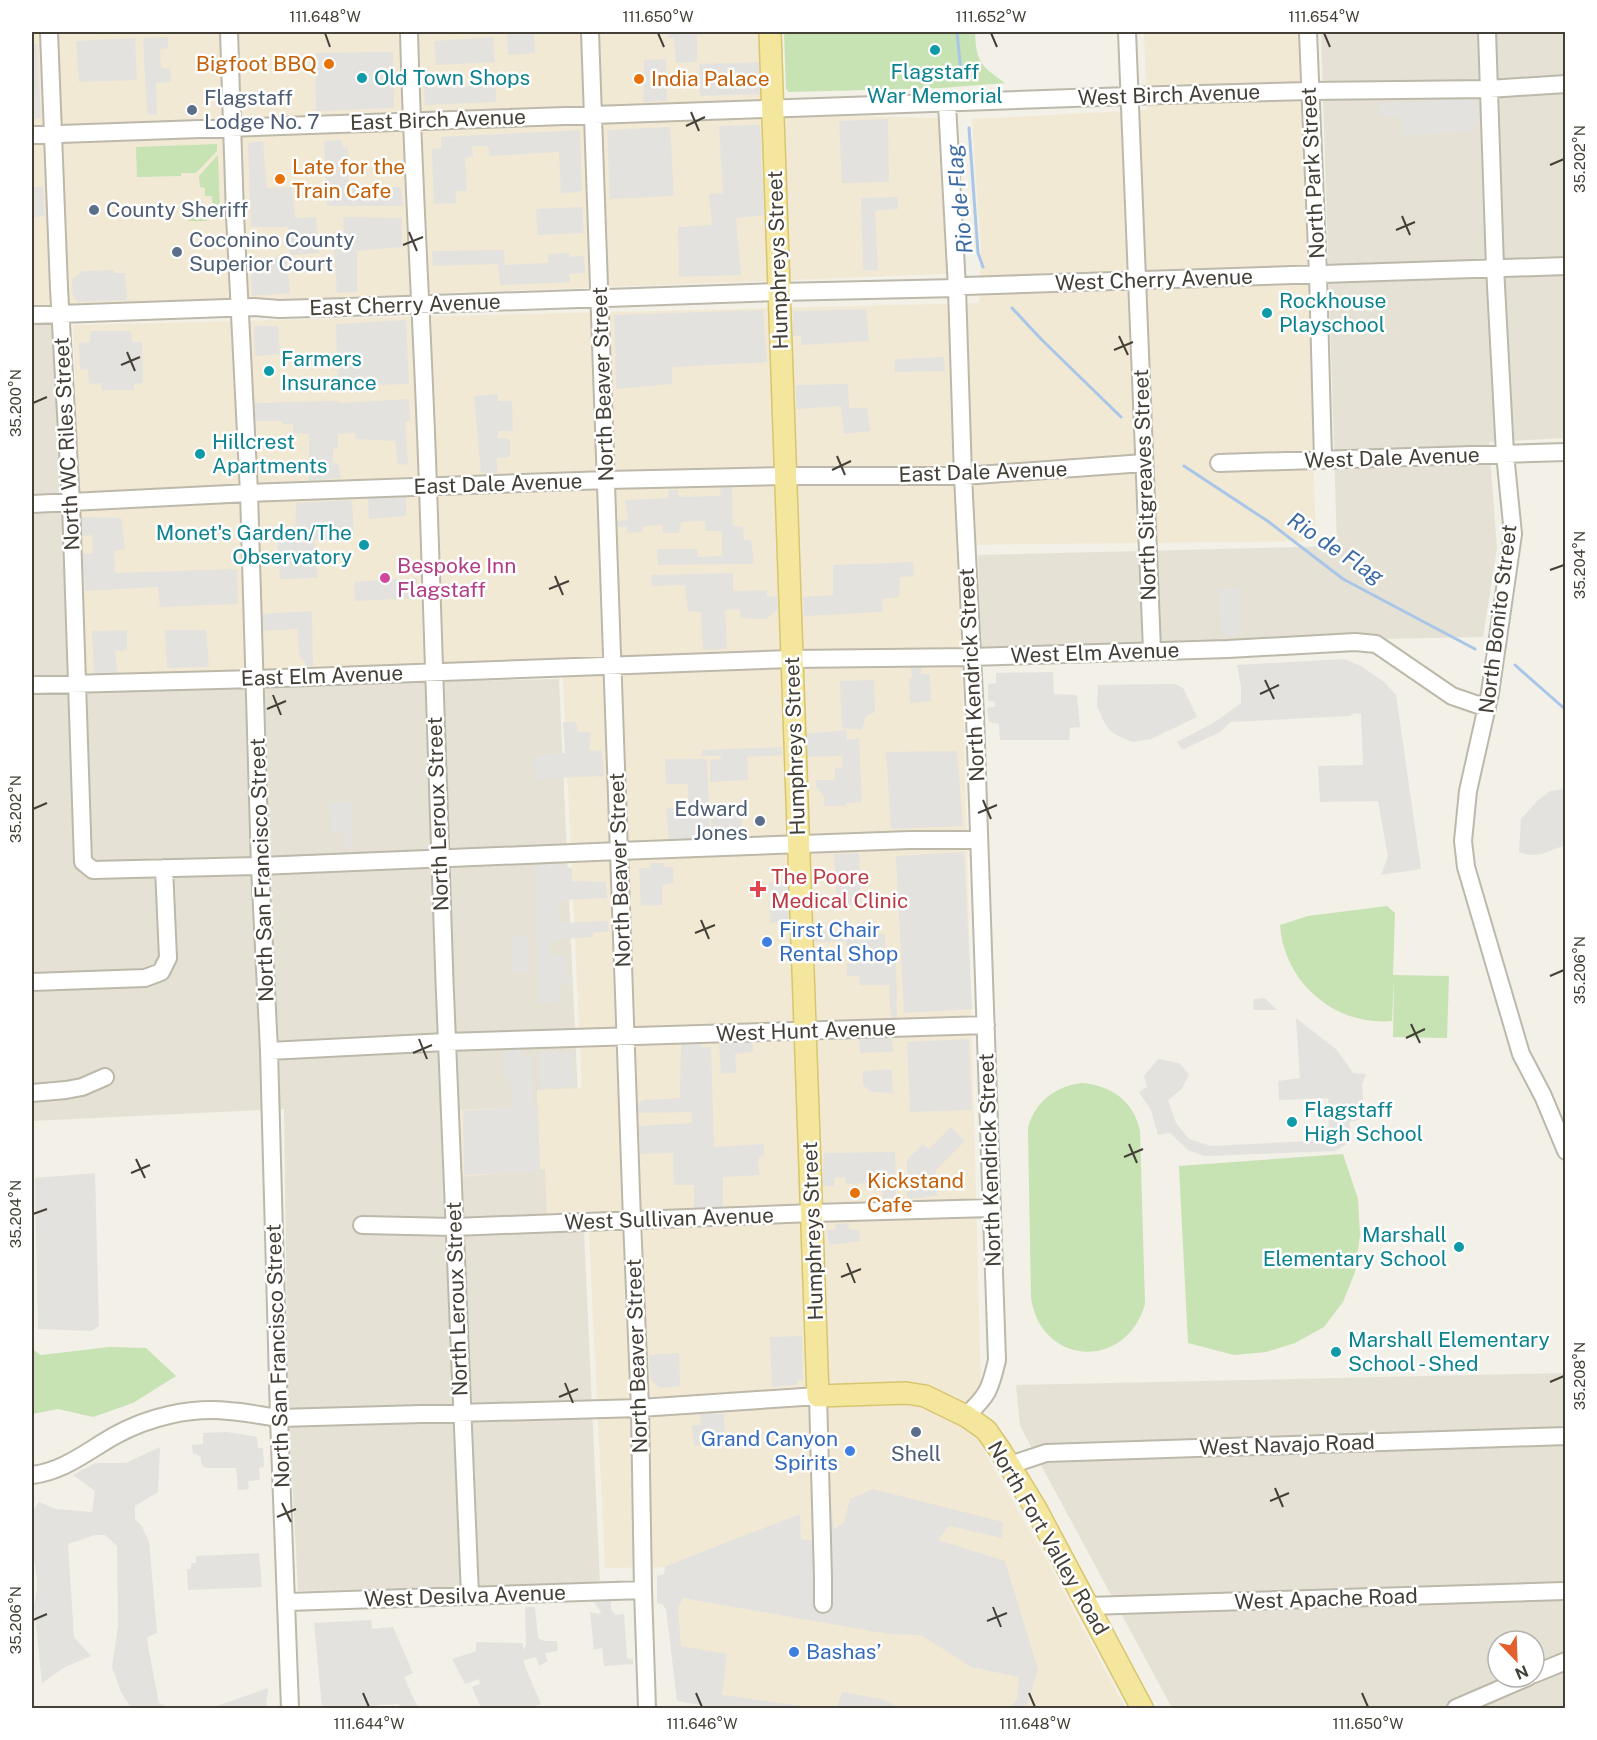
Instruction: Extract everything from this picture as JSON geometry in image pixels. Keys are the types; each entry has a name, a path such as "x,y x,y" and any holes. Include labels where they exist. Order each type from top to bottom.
{"main road":[{"name":"Humphreys Street","path":"770,32 818,1396"},
{"name":"North Fort Valley Road","path":"818,1396 906,1393 925,1396 966,1416 986,1430 1036,1509 1142,1708"}],"street":[{"name":"North WC Riles Street","path":"49,32 60,314 71,503 82,856 83,862 93,870 164,868"},
{"name":"North San Francisco Street","path":"229,32 239,308 249,493 290,1708"},
{"name":"North Leroux Street","path":"409,32 428,486 432,672 446,1042 470,1596"},
{"name":"North Beaver Street","path":"590,32 640,1408 647,1708"},
{"name":"North Sitgreaves Street","path":"1127,32 1152,650"},
{"name":"North Park Street","path":"1308,32 1323,459"},
{"name":"North Bonito Street","path":"1487,32 1495,267 1505,454 1513,534 1487,708 1468,791 1463,841 1466,867 1521,1054 1566,1151"},
{"name":"West Birch Avenue","path":"772,108 1309,91 1489,89 1566,84"},
{"name":"North Kendrick Street","path":"947,104 975,716 997,1360 990,1387 984,1398 966,1416"},
{"name":"East Birch Avenue","path":"32,135 772,108"},
{"name":"West Cherry Avenue","path":"779,292 957,288 1566,266"},
{"name":"East Cherry Avenue","path":"32,315 779,292"},
{"name":"West Dale Avenue","path":"1219,463 1566,452"},
{"name":"East Dale Avenue","path":"32,504 249,493 607,480 785,476 963,476 1144,463"},
{"name":"West Elm Avenue","path":"613,666 791,659 971,657 1228,649 1355,642 1376,644 1452,696 1487,708"},
{"name":"East Elm Avenue","path":"32,686 613,666"},
{"path":"32,982 145,978 161,972 168,958 164,868 798,844 978,840"},
{"name":"West Hunt Avenue","path":"269,1051 446,1042 986,1025"},
{"path":"32,1093 82,1087 105,1077"},
{"name":"West Sullivan Avenue","path":"362,1225 454,1227 991,1208"},
{"path":"32,1475 61,1468 115,1436 153,1418 190,1412 228,1410 279,1418 640,1408 818,1396"},
{"name":"Humphreys Street","path":"818,1396 823,1604"},
{"name":"West Navajo Road","path":"1010,1465 1046,1453 1566,1436"},
{"name":"West Apache Road","path":"1088,1606 1565,1588"},
{"name":"West Desilva Avenue","path":"288,1602 643,1590"},
{"path":"1546,1669 1566,1660"},
{"path":"1456,1708 1500,1689"}],"shaded area":[{"path":"32,32 764,32 768,114 938,118 947,274 32,309"},
{"path":"507,32 534,32 535,53 508,55"},
{"path":"667,32 717,33 697,35 697,62 676,63 674,38 668,38"},
{"path":"1144,32 1300,32 1316,541 959,545 982,1427 986,1455 1048,1562 1125,1708 769,1708 681,1687 664,1567 605,1568 588,1213 547,1215 545,1169 460,1177 458,1110 537,1106 537,1090 582,1088 562,660 85,678 73,325 979,303 981,251 972,119 1147,110"},
{"path":"1321,32 1565,32 1565,438 1489,442 1497,548 1483,637 981,647 978,555 1337,546"},
{"path":"168,37 168,48 160,49 161,68 170,68 171,82 156,83 157,115 147,114 143,38"},
{"path":"493,37 495,62 436,65 434,41"},
{"path":"135,38 137,80 79,82 76,41"},
{"path":"32,44 37,44 41,118 32,119"},
{"name":"Old Town Shops","path":"393,52 394,108 316,111 315,53"},
{"path":"666,59 667,101 643,102 644,60"},
{"path":"760,62 762,94 700,96 699,64"},
{"path":"496,86 496,102 425,105 424,87"},
{"path":"1474,99 1476,108 1480,108 1481,122 1476,122 1473,131 1404,135 1401,117 1379,117 1379,103"},
{"path":"888,119 889,182 842,183 839,121"},
{"path":"760,125 764,215 736,218 741,275 679,277 678,227 712,225 709,194 723,193 719,126"},
{"path":"670,127 674,196 610,199 607,130"},
{"path":"580,130 582,191 561,194 559,152 490,156 488,146 472,146 473,157 465,158 467,191 455,191 457,203 434,204 432,149 441,148 441,137"},
{"path":"341,140 343,147 348,148 349,187 401,187 403,206 327,206 324,141"},
{"path":"263,141 267,188 292,187 295,218 316,217 319,253 290,255 288,227 251,227 248,143"},
{"path":"32,187 43,187 45,216 32,217"},
{"path":"898,197 898,209 875,211 878,270 863,270 861,198"},
{"path":"582,207 584,233 538,235 536,209"},
{"path":"343,217 402,218 402,247 357,251 357,292 337,293 333,238 344,236"},
{"path":"504,250 505,265 548,263 548,254 569,253 570,257 584,256 585,273 569,274 570,282 500,285 498,264 433,266 432,251"},
{"path":"287,257 290,293 252,296 250,259"},
{"path":"113,270 115,273 125,273 127,300 78,302 73,296 72,280 82,271"},
{"path":"866,309 869,341 801,345 801,336 793,336 793,311"},
{"path":"763,310 767,362 672,367 672,384 616,389 614,315"},
{"path":"56,319 70,690 559,679 600,1583 298,1591 288,1401 284,1109 32,1121 32,320"},
{"path":"406,320 409,384 338,386 336,324"},
{"path":"254,326 278,326 280,354 255,356"},
{"path":"91,331 131,331 132,342 142,342 143,383 134,384 134,390 102,390 101,383 89,384 88,369 80,370 79,343 90,342"},
{"path":"944,357 945,371 895,372 894,359"},
{"path":"848,384 849,408 867,408 870,431 844,434 841,406 796,409 796,385"},
{"path":"498,394 498,401 512,401 513,431 499,431 497,438 510,439 510,457 497,458 497,473 481,473 474,396"},
{"path":"409,399 410,421 405,422 408,464 398,465 395,441 355,439 355,433 338,434 338,448 333,449 333,464 338,463 341,478 309,481 309,434 293,433 293,424 283,424 283,421 255,421 254,403 335,401 341,403"},
{"path":"721,487 732,487 733,526 743,527 744,540 751,540 754,564 658,565 657,549 697,549 698,557 722,556 722,531 706,531 705,521 681,522 679,533 663,533 662,525 643,526 642,532 627,533 627,527 618,527 617,521 628,520 625,500 668,498 669,490 678,490 679,497 720,496"},
{"path":"406,496 406,516 369,519 368,497"},
{"path":"352,500 354,537 314,540 318,578 280,579 277,537 295,536 296,503"},
{"path":"80,517 121,518 125,549 114,551 115,573 237,569 238,604 160,607 158,587 85,591 82,554 93,553 92,535 81,536"},
{"path":"913,562 914,576 900,577 899,597 882,599 883,612 804,616 803,597 833,595 833,565"},
{"path":"733,573 733,591 767,590 767,597 777,596 778,609 766,619 741,618 739,609 725,610 727,649 703,650 701,612 688,611 685,585 652,586 651,575"},
{"path":"417,578 417,598 355,601 354,582"},
{"path":"1219,588 1240,589 1239,635 1221,635"},
{"path":"312,611 313,666 305,666 305,662 299,655 297,629 260,631 260,614"},
{"path":"127,630 127,650 115,651 118,675 94,675 92,631"},
{"path":"165,630 206,630 209,667 167,668"},
{"path":"1344,659 1361,666 1384,682 1396,695 1421,869 1381,875 1388,856 1378,801 1320,802 1318,766 1363,765 1361,714 1231,722 1220,732 1182,750 1177,742 1215,722 1241,703 1237,665"},
{"path":"911,667 921,667 921,674 930,674 931,701 910,703"},
{"path":"1053,672 1054,694 1077,695 1080,727 1070,728 1069,740 1000,740 999,724 989,722 987,708 995,707 995,702 988,701 988,684 996,683 996,673"},
{"path":"874,680 875,712 866,716 862,730 842,728 840,681"},
{"path":"1175,684 1183,688 1197,717 1151,739 1133,742 1120,737 1110,731 1097,707 1098,685"},
{"path":"563,722 576,722 578,732 591,732 589,750 602,751 604,776 535,779 533,757 565,753"},
{"path":"846,730 847,740 859,738 862,802 847,803 845,806 823,806 825,798 816,787 816,780 835,780 835,768 843,767 842,756 805,757 803,734"},
{"path":"782,747 782,755 747,757 748,780 710,782 710,760 721,759 721,756 702,756 702,750"},
{"path":"957,751 963,826 891,829 886,752"},
{"path":"665,759 707,759 710,839 669,840 666,808 688,808 688,784 666,784"},
{"path":"1565,789 1565,845 1542,854 1529,855 1519,852 1521,819 1537,801 1550,791"},
{"path":"351,802 353,847 345,848 344,832 332,832 329,803"},
{"path":"741,808 742,835 711,839 711,809"},
{"path":"964,852 972,1009 904,1013 896,856"},
{"path":"859,853 861,904 837,907 834,854"},
{"path":"650,863 664,863 665,867 673,867 674,883 662,885 662,905 641,906 639,868 650,868"},
{"path":"565,864 566,867 572,868 572,881 606,882 607,898 558,900 559,923 608,921 609,931 593,933 593,937 550,940 550,955 566,956 566,977 570,977 571,984 560,986 561,1002 539,1003 535,866"},
{"path":"788,881 790,921 770,923 769,882"},
{"path":"812,931 826,931 831,937 885,934 885,950 853,953 852,948 847,949 846,941 812,942"},
{"path":"528,936 529,973 513,973 511,937"},
{"path":"896,960 897,1019 891,1019 889,985 860,985 859,976 847,976 847,963"},
{"path":"1265,998 1277,1010 1253,1010 1254,999"},
{"path":"1296,1018 1337,1050 1353,1073 1366,1074 1362,1084 1364,1118 1350,1122 1350,1142 1335,1151 1204,1156 1188,1150 1170,1133 1158,1135 1151,1110 1139,1092 1147,1087 1144,1076 1158,1059 1179,1063 1189,1074 1182,1089 1168,1100 1176,1123 1189,1139 1211,1146 1329,1140 1328,1098 1279,1100 1278,1081 1300,1078"},
{"path":"892,1036 893,1052 860,1053 859,1037"},
{"path":"969,1039 972,1110 910,1112 907,1042"},
{"path":"752,1041 753,1052 735,1054 736,1073 721,1074 719,1042"},
{"path":"681,1044 702,1044 700,1047 711,1047 714,1147 764,1144 764,1155 759,1158 758,1165 760,1175 723,1177 723,1210 694,1211 694,1185 674,1185 673,1153 640,1154 639,1126 692,1123 691,1112 638,1113 637,1103 644,1100 680,1098"},
{"path":"521,1049 521,1056 531,1056 533,1106 538,1106 540,1171 464,1175 463,1111 512,1107 510,1078 505,1077 503,1050"},
{"path":"573,1052 574,1086 541,1089 539,1053"},
{"path":"892,1069 893,1093 871,1092 863,1085 863,1071"},
{"path":"951,1127 965,1141 936,1170 937,1196 907,1199 907,1160 923,1144 929,1149"},
{"path":"895,1152 896,1200 883,1201 882,1183 846,1184 845,1177 834,1178 835,1187 822,1185 824,1153"},
{"path":"95,1173 99,1326 91,1331 38,1329 35,1178"},
{"path":"850,1223 847,1229 859,1230 860,1241 829,1245 827,1230 836,1229 835,1224"},
{"path":"802,1336 803,1379 796,1385 772,1387 770,1337"},
{"path":"679,1353 680,1386 660,1388 650,1379 649,1355"},
{"path":"1565,1373 1565,1708 1172,1708 1020,1426 1016,1385"},
{"path":"700,1413 724,1414 725,1444 694,1446 692,1425 701,1425"},
{"path":"227,1432 257,1437 258,1448 263,1448 264,1467 259,1468 260,1480 248,1481 249,1489 238,1490 236,1468 206,1468 202,1466 201,1458 193,1454 192,1445 203,1444 203,1433"},
{"path":"160,1447 158,1492 135,1506 135,1519 141,1525 149,1541 157,1633 147,1637 149,1652 159,1703 170,1708 131,1708 121,1692 112,1667 118,1626 117,1546 105,1535 95,1535 68,1544 74,1637 91,1656 65,1667 42,1683 34,1607 37,1578 32,1548 32,1513 39,1502 56,1509 92,1512 95,1491 73,1475 95,1463 126,1463"},
{"path":"873,1489 1003,1522 1002,1538 949,1526 938,1540 1005,1561 1038,1670 1026,1708 1010,1708 1017,1699 1019,1677 971,1667 921,1635 888,1634 683,1598 678,1608 681,1646 727,1654 722,1695 815,1708 716,1708 677,1701 666,1609 662,1604 657,1603 657,1576 664,1574 666,1566 800,1514 801,1539 817,1541 812,1497 830,1494 834,1529 844,1523 850,1499"},
{"path":"259,1553 262,1587 188,1590 187,1569 191,1569 191,1563 196,1563 196,1556"},
{"path":"611,1601 611,1609 615,1615 624,1614 627,1658 633,1659 633,1664 604,1666 602,1648 594,1650 590,1612 599,1614 601,1612 594,1602"},
{"path":"525,1607 535,1607 538,1638 544,1641 557,1641 558,1651 545,1653 548,1661 539,1666 536,1657 524,1660 541,1704 529,1708 481,1708 472,1687 480,1684 479,1679 465,1684 452,1659 476,1651 476,1642 523,1643 523,1650 526,1645"},
{"path":"371,1620 372,1629 393,1627 413,1673 404,1677 418,1708 404,1708 398,1704 378,1705 377,1708 322,1708 314,1623"},
{"path":"268,1688 266,1708 211,1708"},
{"path":"842,1692 882,1699 900,1708 837,1708"}],"green space":[{"path":"784,32 975,32 981,62 1005,83 941,88 789,92 786,89"},
{"path":"217,144 217,151 196,173 181,173 181,176 137,177 136,147"},
{"path":"218,155 220,213 213,213 212,196 205,196 205,188 200,187 199,176"},
{"path":"193,209 207,209 207,221 188,221 188,211 193,211"},
{"path":"1387,906 1395,913 1393,975 1449,976 1447,1038 1393,1037 1394,977 1392,1021 1371,1021 1332,1008 1302,982 1291,965 1280,925 1308,916"},
{"path":"1081,1083 1102,1087 1120,1096 1137,1120 1140,1131 1145,1304 1135,1326 1121,1341 1103,1349 1085,1352 1066,1347 1050,1337 1038,1321 1031,1298 1028,1128 1035,1111 1047,1097 1062,1088"},
{"path":"1343,1154 1358,1199 1360,1235 1355,1272 1343,1302 1324,1327 1295,1343 1266,1352 1234,1355 1188,1343 1179,1166"},
{"path":"109,1347 146,1348 176,1376 133,1403 93,1417 58,1409 32,1414 32,1349 41,1355"}],"waterway":[{"name":"Rio de Flag","path":"957,32 961,73"},
{"name":"Rio de Flag","path":"969,128 978,253 983,267"},
{"name":"Rio de Flag","path":"1012,308 1121,417"},
{"name":"Rio de Flag","path":"1184,466 1269,522 1343,579 1475,649"},
{"name":"Rio de Flag","path":"1515,665 1566,710"}],"place":[{"name":"Flagstaff War Memorial","path":"935,50"},
{"name":"Bigfoot BBQ","path":"329,64"},
{"name":"Old Town Shops","path":"362,78"},
{"name":"India Palace","path":"639,79"},
{"name":"Flagstaff Lodge No. 7","path":"192,110"},
{"name":"Late for the Train Cafe","path":"280,179"},
{"name":"County Sheriff","path":"94,210"},
{"name":"Coconino County Superior Court","path":"177,252"},
{"name":"Rockhouse Playschool","path":"1267,313"},
{"name":"Farmers Insurance","path":"269,371"},
{"name":"Hillcrest Apartments","path":"200,454"},
{"name":"Monet's Garden/The Observatory","path":"364,545"},
{"name":"Bespoke Inn Flagstaff","path":"385,578"},
{"name":"Edward Jones","path":"760,821"},
{"name":"The Poore Medical Clinic","path":"758,889"},
{"name":"First Chair Rental Shop","path":"767,942"},
{"name":"Flagstaff High School","path":"1292,1122"},
{"name":"Kickstand Cafe","path":"855,1193"},
{"name":"Marshall Elementary School","path":"1459,1247"},
{"name":"Marshall Elementary School - Shed","path":"1336,1352"},
{"name":"Shell","path":"916,1432"},
{"name":"Grand Canyon Spirits","path":"850,1451"},
{"name":"Bashas’","path":"794,1652"}]}
